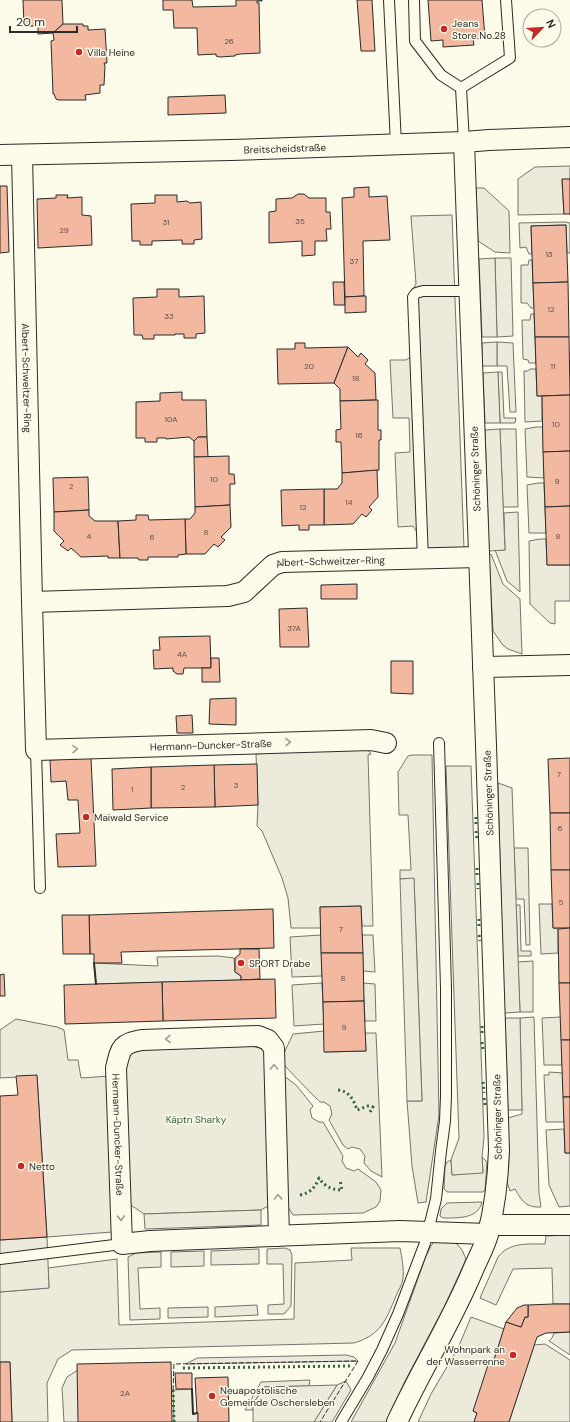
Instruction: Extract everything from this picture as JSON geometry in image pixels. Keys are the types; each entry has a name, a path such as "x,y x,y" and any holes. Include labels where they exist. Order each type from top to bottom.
{"street":[{"name":"Breitscheidstraße","path":"0,155 231,150 570,137"},
{"name":"Schöninger Straße","path":"397,1422 409,1396 461,1299 489,1230 496,1198 499,1150 464,142"},
{"name":"Albert-Schweitzer-Ring","path":"22,154 36,750"},
{"name":"Albert-Schweitzer-Ring","path":"32,602 228,596 244,592 273,565 282,562 423,560 479,557"},
{"path":"483,667 570,665"},
{"name":"Hermann-Duncker-Straße","path":"36,750 372,740 386,743"},
{"name":"Hermann-Duncker-Straße","path":"122,1244 116,1068 120,1052 128,1043 142,1040 258,1036 268,1040 274,1048 279,1236"},
{"path":"122,1244 150,1241 489,1230 570,1225"}],"lane":[{"path":"389,0 396,144"},
{"path":"414,0 415,41 441,75 461,88"},
{"path":"461,88 510,58 506,0"},
{"path":"461,88 464,142"},
{"path":"423,560 413,297 416,293 423,292 469,291"},
{"path":"341,1422 368,1377 398,1314 429,1231 436,1199 445,1121 446,1096 446,988 439,743"},
{"path":"36,750 40,888"},
{"path":"0,1259 122,1244"}],"green space":[{"path":"570,166 570,179 562,180 564,214 518,215 518,179 535,167"},
{"path":"476,188 484,188 509,211 510,253 495,252 478,241"},
{"path":"519,223 570,223 570,253 567,253 566,225 531,226 532,254 529,254 526,247 520,248"},
{"path":"495,258 511,258 513,336 497,337"},
{"path":"529,260 532,260 534,308 531,308 527,303 521,303 521,265 528,265"},
{"path":"531,314 534,314 536,363 529,363 528,360 523,359 522,320 530,320"},
{"path":"497,342 513,343 516,412 510,412 507,366 497,366"},
{"path":"530,369 536,369 537,396 542,396 542,421 525,422 524,371 528,371"},
{"path":"498,372 502,372 504,418 516,418 515,423 500,423"},
{"path":"543,427 544,478 527,477 525,429"},
{"path":"500,429 516,429 518,507 503,507"},
{"path":"544,483 546,533 529,533 527,485"},
{"path":"518,512 520,592 507,581 495,550 505,550 504,513"},
{"path":"546,539 547,565 570,565 570,601 555,601 555,624 550,623 530,604 529,541"},
{"path":"491,554 503,584 520,599 522,654 508,649 502,644 493,631 489,556"},
{"path":"275,749 368,750 371,754 368,755 373,926 362,926 361,906 320,907 321,928 291,928 288,898 282,878 262,831 257,826 258,805 256,754 272,753"},
{"path":"432,755 439,1115 426,1202 418,1203 412,1166 407,1101 422,1101 414,879 400,879 400,870 411,870 408,815 399,815 398,772 408,756"},
{"path":"514,848 528,848 530,945 526,945 524,899 516,899"},
{"path":"539,904 552,904 553,928 558,929 558,953 541,954"},
{"path":"516,905 520,905 521,951 531,951 531,956 518,956"},
{"path":"321,935 322,976 292,977 290,937"},
{"path":"362,935 373,935 375,972 363,971"},
{"path":"218,956 234,958 235,972 241,976 241,980 96,984 94,963 158,966 157,957"},
{"path":"533,961 533,1012 520,1012 518,962"},
{"path":"322,983 324,1024 294,1026 292,985"},
{"path":"363,983 375,984 376,1021 365,1021"},
{"path":"534,1017 539,1193 541,1207 528,1205 525,1203 515,1189 510,1191 507,1182 509,1152 508,1118 522,1114 520,1018"},
{"path":"561,1017 562,1065 544,1065 542,1018"},
{"path":"16,1019 57,1027 64,1030 68,1060 78,1060 81,1078 110,1076 112,1232 47,1237 37,1076 0,1078 0,1030"},
{"path":"324,1031 325,1052 366,1051 365,1033 376,1033 382,1177 371,1171 364,1163 365,1156 360,1149 352,1147 348,1149 343,1145 329,1120 332,1114 330,1106 324,1102 320,1102 283,1063 284,1053 293,1034"},
{"name":"Käptn Sharky","path":"251,1046 260,1048 265,1053 270,1205 261,1210 144,1214 128,1203 124,1064 132,1053 138,1049"},
{"path":"549,1072 563,1073 564,1122 546,1122 544,1075 549,1075"},
{"path":"284,1076 296,1085 313,1106 310,1110 312,1118 319,1122 323,1122 343,1156 342,1161 346,1168 354,1171 358,1169 376,1182 381,1190 380,1201 376,1207 363,1213 293,1215 286,1204"},
{"path":"564,1129 565,1153 570,1153 570,1206 559,1207 549,1185 546,1130"},
{"path":"482,1157 487,1162 485,1190 483,1192 447,1192 444,1189 445,1166 447,1162 451,1160 452,1175 483,1172"},
{"path":"482,1202 480,1208 472,1215 455,1218 443,1218 440,1216 441,1209 447,1203"},
{"path":"570,1235 570,1304 553,1304 552,1268 513,1269 496,1305 480,1298 498,1257 503,1252 513,1246 545,1244 546,1236"},
{"path":"435,1240 451,1241 457,1244 462,1250 466,1259 463,1266 386,1422 351,1422 395,1343 426,1256"},
{"path":"285,1248 290,1250 292,1255 291,1306 284,1314 268,1314 268,1305 284,1304 283,1264 267,1264 267,1249"},
{"path":"351,1248 400,1248 403,1264 402,1281 389,1312 381,1326 371,1336 354,1343 72,1350 58,1359 47,1383 48,1422 12,1422 10,1362 0,1362 0,1292 49,1288 48,1268 117,1259 119,1325 294,1319 295,1263 352,1260"},
{"path":"259,1249 259,1264 211,1265 211,1251"},
{"path":"204,1251 204,1266 171,1267 171,1252"},
{"path":"161,1252 161,1267 138,1268 140,1309 160,1308 160,1319 130,1320 128,1257 136,1253"},
{"path":"257,1305 258,1315 215,1317 215,1307"},
{"path":"208,1307 208,1317 168,1318 168,1308"},
{"path":"471,1317 504,1329 492,1366 473,1411 477,1413 474,1422 418,1422 431,1394 458,1348"},
{"path":"570,1332 570,1355 549,1341 554,1333"},
{"path":"545,1344 570,1360 570,1422 509,1422 534,1345"},
{"path":"346,1355 354,1357 358,1361 186,1364 197,1358"},
{"path":"81,1368 80,1422 64,1422 62,1388 67,1377"},
{"path":"310,1380 309,1386 264,1387 253,1404 253,1410 245,1410 261,1382"},
{"path":"346,1381 351,1390 332,1422 314,1422 337,1385"},
{"path":"192,1389 193,1414 198,1413 198,1422 174,1422 173,1390"}],"shaded area":[{"path":"452,215 464,549 429,550 413,526 398,527 395,453 410,452 409,418 393,418 390,360 406,360 412,356 409,297 416,284 411,216"},
{"path":"495,258 497,337 482,337 479,259"},
{"path":"497,342 497,366 482,366 482,343"},
{"path":"498,372 500,423 485,423 483,373"},
{"path":"500,429 505,550 489,551 485,430"},
{"path":"446,766 471,766 484,1137 482,1157 483,1173 452,1175 451,1160 459,1138"},
{"path":"498,783 512,788 520,1012 504,1013"},
{"path":"414,878 422,1101 407,1101 400,879"},
{"path":"505,1018 520,1018 522,1110 508,1110"},
{"path":"261,1210 261,1225 145,1229 144,1214"},
{"path":"47,1237 49,1288 0,1292 0,1240"},
{"path":"337,1385 314,1422 253,1422 253,1404 264,1387"}],"building":[{"path":"23,0 62,0 63,24 53,33 38,34 38,26 24,26"},
{"path":"163,0 192,0 193,7 236,6 236,0 262,0 257,1 257,3 259,3 260,53 220,57 216,56 216,54 198,55 197,28 174,28 173,10 163,10"},
{"path":"357,0 372,0 375,51 361,51"},
{"path":"428,0 482,0 485,38 473,39 474,45 443,47 443,40 431,41"},
{"name":"Villa Heine","path":"63,24 83,24 83,26 88,26 88,30 105,29 107,63 104,63 104,85 100,85 100,93 85,95 86,100 59,100 56,99 53,94 51,41 54,40 53,33"},
{"path":"225,95 226,113 168,115 168,97"},
{"path":"562,179 570,179 570,214 564,214"},
{"path":"0,186 7,186 9,252 0,253"},
{"path":"369,187 369,197 387,196 390,240 363,241 364,296 345,297 342,198 354,197 354,188"},
{"path":"298,194 304,194 309,198 326,198 326,212 330,212 331,229 326,229 327,241 315,241 315,255 302,256 302,241 269,243 269,212 276,211 276,199 292,198"},
{"path":"56,195 68,195 67,198 82,197 82,215 91,216 92,245 38,248 37,199 56,198"},
{"path":"155,195 177,195 177,202 201,202 202,239 194,240 194,244 182,244 182,240 152,241 152,245 140,245 140,241 132,241 131,204 155,203"},
{"path":"566,225 568,282 533,283 531,226"},
{"path":"333,282 344,282 345,305 334,305"},
{"path":"568,282 569,337 535,337 533,283"},
{"path":"157,289 179,289 179,297 204,296 205,333 196,334 196,338 184,338 184,334 175,334 154,335 154,339 143,339 142,335 134,335 133,298 157,297"},
{"path":"366,296 366,312 345,313 345,297"},
{"path":"535,337 569,337 570,395 537,396"},
{"path":"295,343 305,343 305,348 348,347 334,383 278,384 277,349 295,349"},
{"path":"348,347 358,357 361,353 368,360 365,364 375,373 376,400 340,401 340,389 334,383"},
{"path":"182,392 182,400 206,400 207,437 198,437 194,441 189,437 166,439 157,438 157,442 145,442 145,438 136,438 136,402 160,401 160,393"},
{"path":"570,395 570,451 543,452 542,396"},
{"path":"378,400 378,430 381,430 381,440 379,440 379,470 342,473 341,442 336,442 336,430 341,429 340,401"},
{"path":"198,437 207,437 208,457 194,457 194,441"},
{"path":"570,451 570,506 545,507 543,452"},
{"path":"229,456 229,474 234,474 235,484 230,484 230,505 195,507 194,457"},
{"path":"377,470 378,497 369,507 372,510 366,517 362,514 353,524 324,525 324,489 337,489 342,483 342,473"},
{"path":"88,477 89,510 54,512 53,478"},
{"path":"324,489 324,525 309,525 309,530 299,530 299,525 282,526 281,490"},
{"path":"230,505 231,527 221,537 225,540 218,547 214,544 205,554 186,554 185,519 190,519 195,513 195,507"},
{"path":"570,506 570,565 547,565 545,507"},
{"path":"89,510 89,516 95,521 118,521 120,558 108,558 108,556 81,557 71,548 68,551 60,545 64,541 54,531 54,512"},
{"path":"136,515 148,515 149,520 185,519 186,554 178,555 178,557 148,557 148,560 139,560 138,558 120,558 118,521 136,520"},
{"path":"357,584 357,599 321,599 321,585"},
{"path":"307,608 309,647 280,647 279,609"},
{"path":"210,636 211,668 184,668 183,674 177,674 173,671 173,668 154,669 153,650 160,650 159,637"},
{"path":"211,658 219,658 220,682 202,682 202,668 211,668"},
{"path":"391,661 413,661 413,694 391,693"},
{"path":"236,698 236,725 209,724 210,699"},
{"path":"192,715 193,733 177,733 176,716"},
{"name":"Maiwald Service","path":"91,758 96,866 58,867 56,834 80,833 78,800 68,800 66,781 51,782 50,760"},
{"path":"570,758 570,813 550,813 548,759"},
{"path":"257,764 258,805 215,807 214,765"},
{"path":"214,765 215,807 151,808 151,767"},
{"path":"151,767 151,808 113,810 112,769"},
{"path":"550,813 570,813 570,870 551,870"},
{"path":"551,870 570,870 570,928 553,928"},
{"path":"361,906 363,953 321,953 320,907"},
{"path":"273,909 274,948 121,952 122,963 94,963 94,954 90,954 89,915"},
{"path":"62,915 89,915 90,954 63,954"},
{"path":"570,928 570,983 559,983 558,929"},
{"path":"240,949 259,949 260,979 241,980 241,976 235,972 235,958 240,954"},
{"path":"321,953 363,953 364,1001 323,1002"},
{"path":"4,974 5,996 0,996 0,975"},
{"path":"275,979 276,1018 163,1021 162,982"},
{"path":"162,982 163,1021 65,1024 64,985"},
{"path":"559,983 570,983 570,1040 561,1040"},
{"path":"364,1001 366,1051 324,1052 323,1002"},
{"path":"561,1040 570,1040 570,1097 563,1097"},
{"name":"Netto","path":"37,1075 47,1237 0,1240 0,1096 18,1095 16,1076"},
{"path":"563,1097 570,1097 570,1153 565,1153"},
{"name":"Wohnpark an der Wasserrenne","path":"570,1304 570,1332 546,1333 537,1337 509,1422 474,1422 477,1413 473,1411 488,1365 492,1366 506,1322 521,1327 525,1317 528,1317 528,1305"},
{"path":"528,1305 528,1317 525,1317 521,1327 506,1322 517,1308"},
{"path":"0,1362 10,1362 12,1422 0,1422"},
{"path":"171,1362 172,1422 78,1422 77,1364"},
{"path":"175,1373 192,1373 192,1389 176,1389"},
{"name":"Neuapostolische Gemeinde Oschersleben","path":"228,1377 229,1422 198,1422 195,1378"}],"hedge":[{"path":"476,817 476,824"},
{"path":"476,831 477,838"},
{"path":"477,868 477,875"},
{"path":"478,883 478,889"},
{"path":"479,919 479,926"},
{"path":"479,935 480,941"},
{"path":"482,1026 482,1036"},
{"path":"482,1042 483,1049"},
{"path":"483,1082 484,1093"},
{"path":"338,1090 348,1094 357,1110 368,1106 373,1107 369,1114"},
{"path":"484,1098 485,1105"},
{"path":"300,1195 312,1190 319,1178 329,1187 342,1190 340,1180"},
{"path":"183,1368 350,1366"},
{"path":"173,1390 174,1422"}],"fence":[{"path":"173,1390 174,1364 358,1361 320,1422"}],"wall":[{"path":"94,963 96,984"},
{"path":"192,1389 193,1414 197,1413"}],"place":[{"name":"Jeans Store No.28","path":"444,29"},
{"name":"Villa Heine","path":"79,52"},
{"name":"Maiwald Service","path":"86,817"},
{"name":"SPORT Drabe","path":"241,963"},
{"name":"Netto","path":"21,1166"},
{"name":"Wohnpark an der Wasserrenne","path":"513,1355"},
{"name":"Neuapostolische Gemeinde Oschersleben","path":"212,1396"}]}
